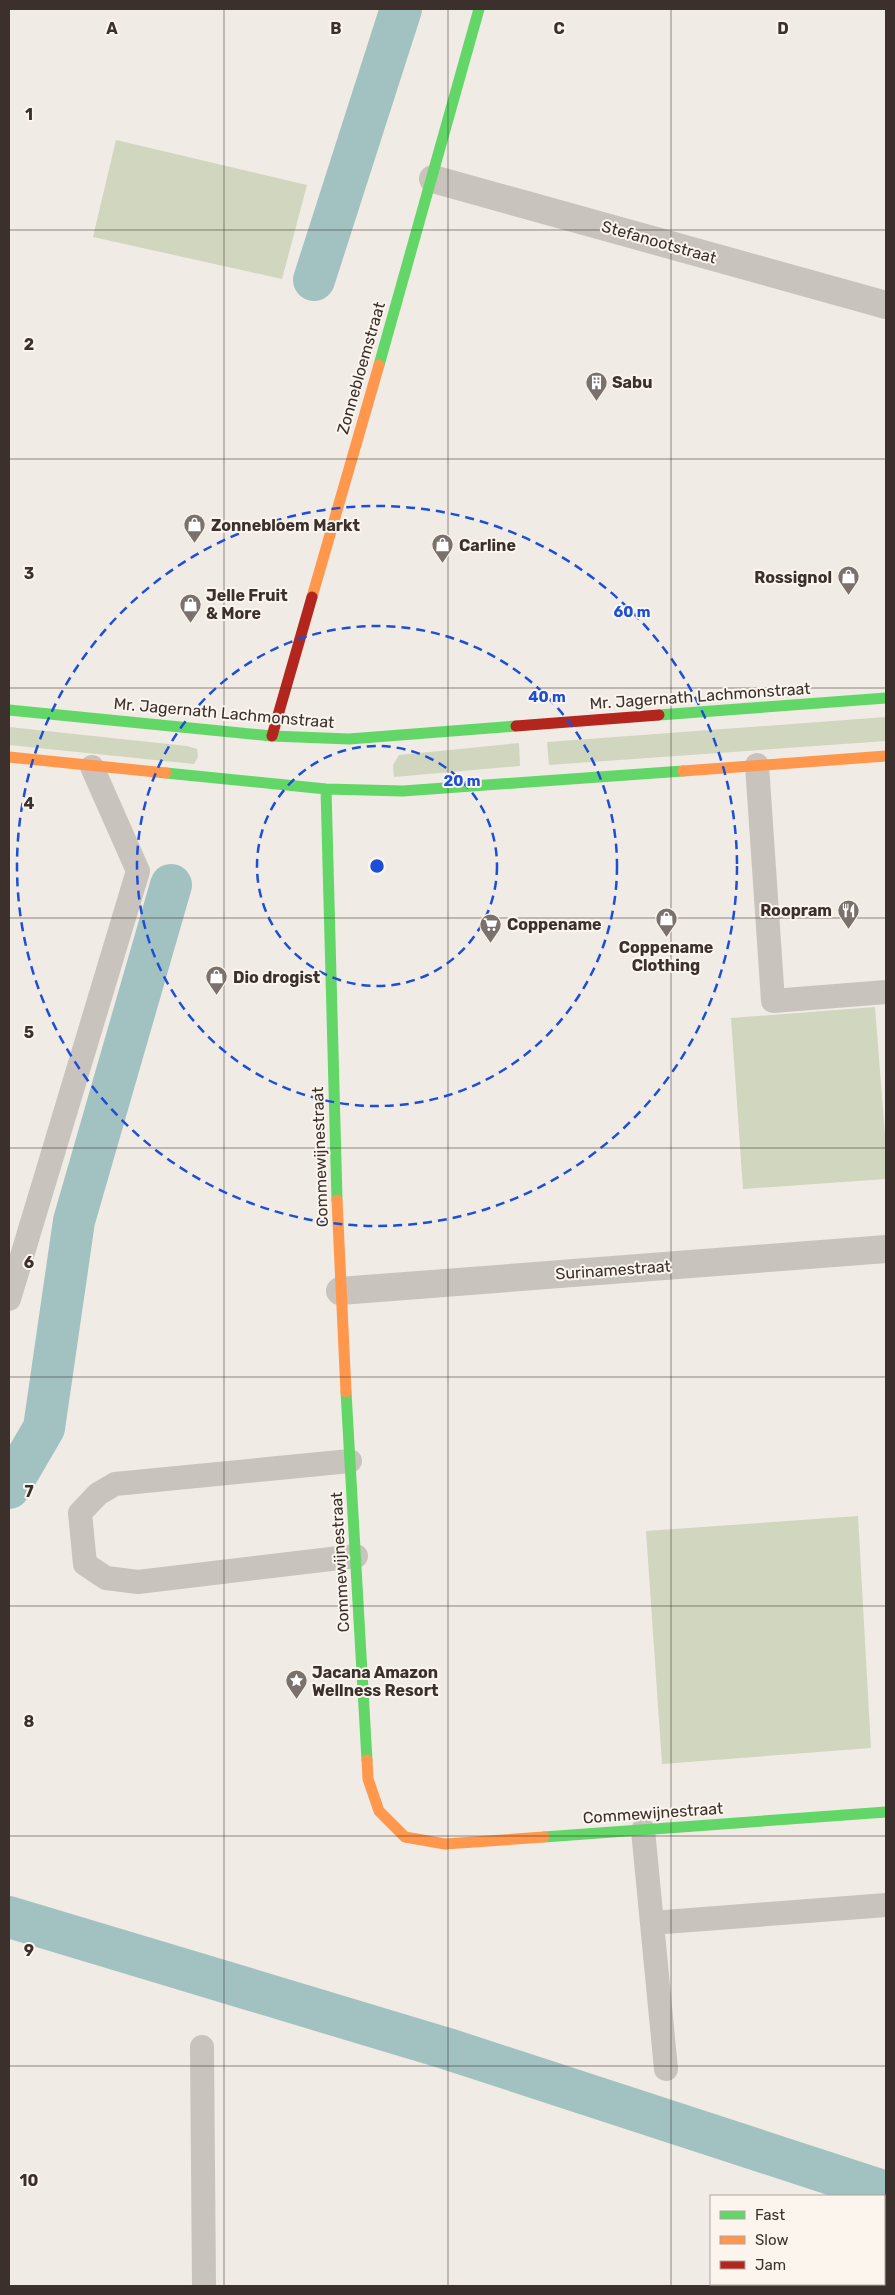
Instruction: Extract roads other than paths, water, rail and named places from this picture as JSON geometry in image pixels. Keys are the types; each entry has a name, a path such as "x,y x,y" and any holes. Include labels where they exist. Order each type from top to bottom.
{"street":[{"name":"Zonnebloemstraat","path":"272,736 433,179 479,9"},
{"name":"Stefanootstraat","path":"433,179 886,305"},
{"name":"Mr. Jagernath Lachmonstraat","path":"9,710 272,736 349,739 886,698"},
{"path":"9,758 326,789 402,791 886,756"},
{"name":"Commewijnestraat","path":"326,789 340,1290 368,1779 379,1811 404,1837 445,1844 886,1812"},
{"name":"Surinamestraat","path":"340,1290 886,1249"}],"lane":[{"path":"757,765 773,1001 886,992"},
{"path":"9,1299 138,871 92,767"},
{"path":"350,1462 115,1484 98,1494 80,1513 85,1564 106,1578 138,1582 356,1556"},
{"path":"642,1830 666,2069"},
{"path":"652,1923 886,1905"},
{"path":"202,2047 204,2286"}],"waterway":[{"path":"314,280 401,9"},
{"path":"9,1488 44,1428 74,1221 171,885"},
{"path":"9,1917 448,2049 886,2192"}],"place":[{"name":"Sabu","path":"596,401"},
{"name":"Zonnebloem Markt","path":"195,544"},
{"name":"Carline","path":"443,564"},
{"name":"Rossignol","path":"848,596"},
{"name":"Jelle Fruit & More","path":"190,623"},
{"name":"Roopram","path":"848,929"},
{"name":"Coppename Clothing","path":"666,937"},
{"name":"Coppename","path":"491,943"},
{"name":"Dio drogist","path":"217,996"},
{"name":"Jacana Amazon Wellness Resort","path":"296,1700"}]}
